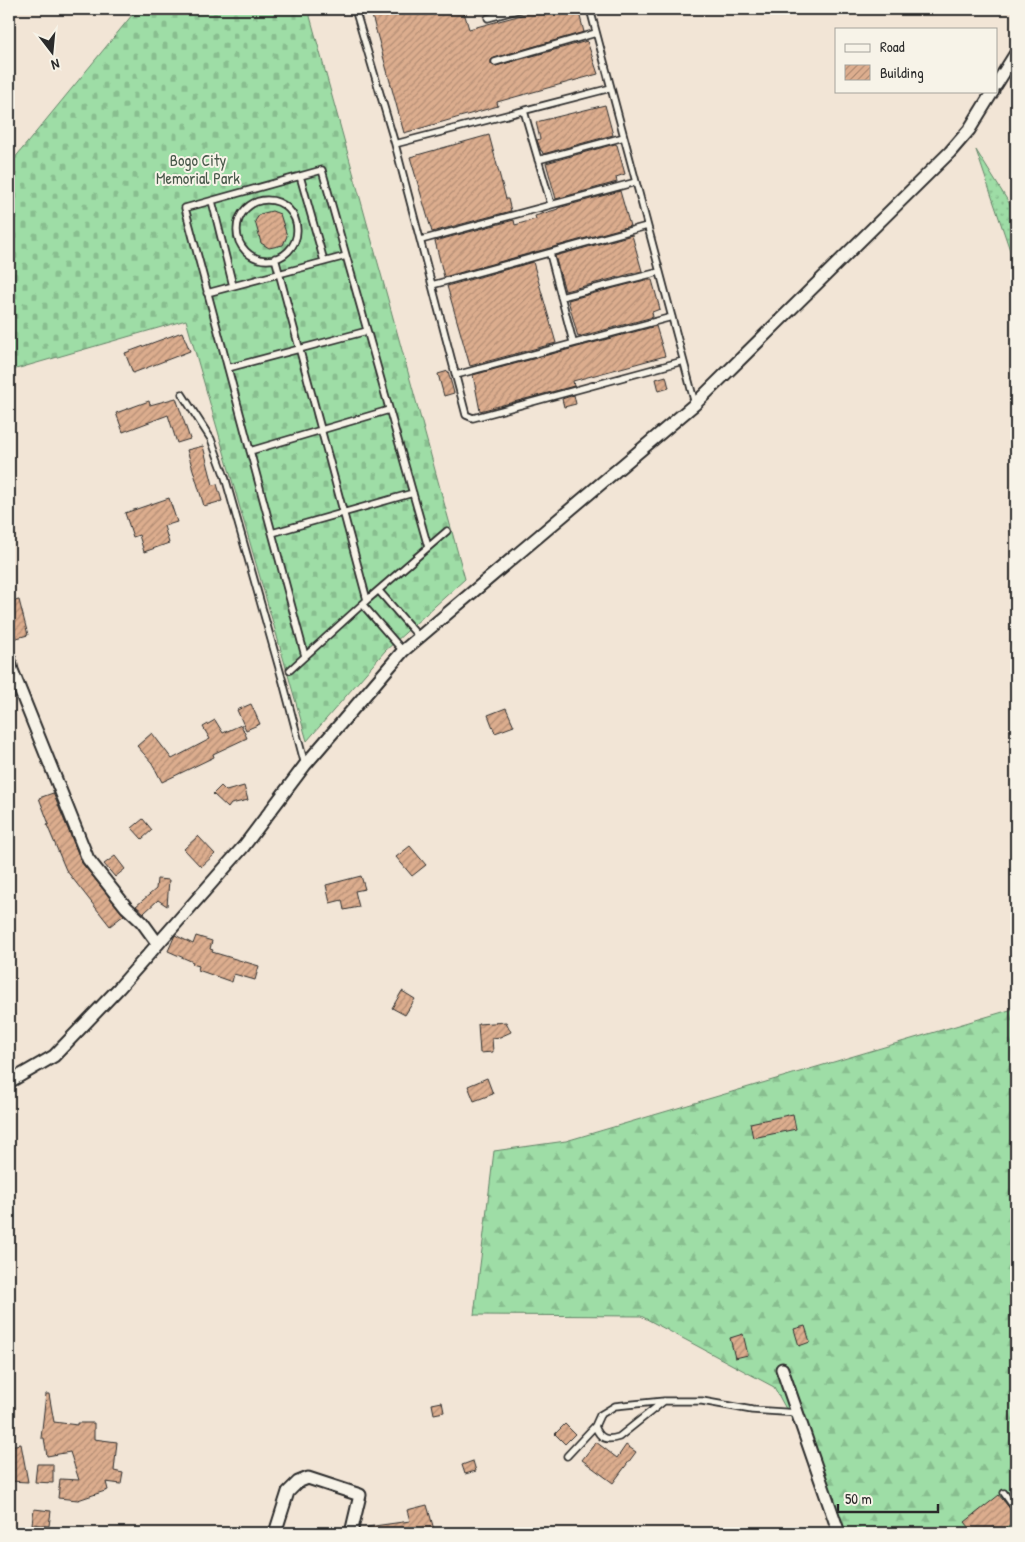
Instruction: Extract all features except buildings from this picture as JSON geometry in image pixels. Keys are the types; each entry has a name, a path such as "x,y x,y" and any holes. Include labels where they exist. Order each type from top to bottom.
{"street":[{"path":"998,82 1016,54"},
{"path":"9,1082 54,1056 158,944 244,846 305,764 403,651 695,404 950,152 968,130 992,92"},
{"path":"9,657 12,670 88,859 126,907 142,922 158,944"},
{"path":"782,1369 839,1533"},
{"path":"275,1533 288,1492 298,1482 308,1478 360,1495 351,1533"}],"lane":[{"path":"355,9 395,144 466,415 473,418 683,361"},
{"path":"488,18 521,9"},
{"path":"590,9 695,404"},
{"path":"495,62 596,33"},
{"path":"395,144 611,88"},
{"path":"524,111 551,204"},
{"path":"538,160 624,137"},
{"path":"304,656 185,208 322,170 428,547"},
{"path":"300,176 324,261"},
{"path":"420,240 636,182"},
{"path":"255,188 259,201"},
{"path":"268,200 285,206 292,213 296,221 297,230 291,248 276,258 257,258 249,253 239,238 237,229 239,220 250,205 259,201 268,200"},
{"path":"212,201 233,286"},
{"path":"432,285 648,226"},
{"path":"550,254 573,342"},
{"path":"207,293 346,256"},
{"path":"276,258 344,513 365,603 403,651"},
{"path":"561,297 660,272"},
{"path":"456,375 573,342 672,317"},
{"path":"228,368 367,331"},
{"path":"182,394 211,439 225,478 305,764"},
{"path":"250,451 389,410"},
{"path":"272,533 413,493"},
{"path":"290,670 447,531"},
{"path":"379,591 419,637"},
{"path":"567,1456 595,1426 600,1415 615,1406 664,1401 702,1401 752,1410 798,1413"},
{"path":"595,1426 604,1438 610,1440 619,1437 664,1401"},
{"path":"1004,1492 1016,1510"}],"green space":[{"name":"Bogo City Memorial Park","path":"137,9 308,9 465,579 385,651 307,741 186,320 9,371 9,165"},
{"path":"976,150 1016,214 1016,268"},
{"path":"1013,1009 1016,1017 1016,1533 842,1533 820,1471 774,1387 641,1316 474,1315 494,1151 566,1141"}]}
